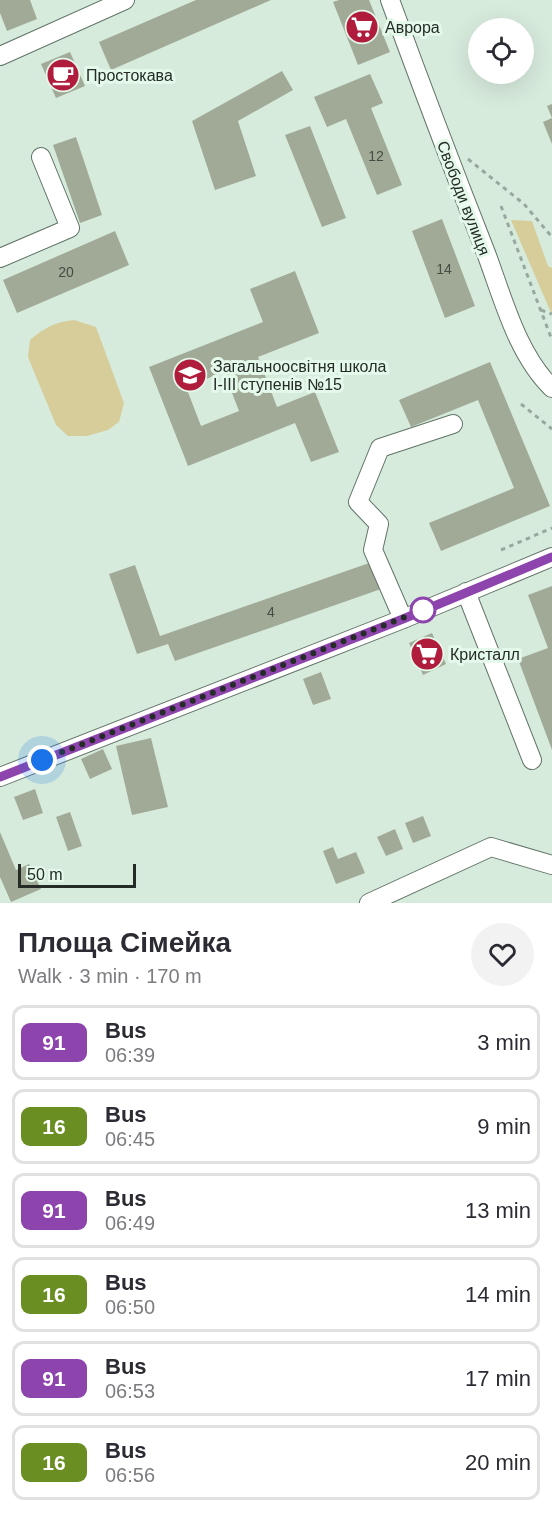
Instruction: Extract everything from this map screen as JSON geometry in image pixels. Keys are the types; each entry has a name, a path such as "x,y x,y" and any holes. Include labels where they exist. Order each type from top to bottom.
{"street":[{"path":"0,56 125,0"},
{"name":"Свободи вулиця","path":"390,0 519,339 539,376 552,388"},
{"path":"0,258 70,228 41,157"},
{"path":"403,619 373,550 379,524 358,502 380,448 453,424"},
{"path":"0,777 403,619 552,557"},
{"path":"466,592 532,760"},
{"path":"369,903 491,847 552,865"}],"path":[{"path":"468,159 524,204 552,237"},
{"path":"501,206 552,340"},
{"path":"541,310 552,314"},
{"path":"521,404 552,429"},
{"path":"501,550 552,528"}],"shaded area":[{"path":"511,220 532,221 548,266 552,268 552,315"},
{"path":"74,320 96,327 124,403 119,422 108,430 87,436 68,436 56,425 28,357 30,340 55,324"}],"building":[{"path":"0,0 30,0 37,19 7,31 0,13"},
{"path":"196,0 271,0 111,70 99,42"},
{"path":"369,0 390,52 358,65 333,2"},
{"name":"Простокава","path":"70,52 85,86 56,98 41,64"},
{"path":"282,71 293,90 238,121 256,176 215,190 192,121"},
{"path":"370,74 383,103 371,108 402,185 377,195 346,119 327,127 314,97"},
{"path":"552,104 552,118 547,106"},
{"path":"552,118 552,144 543,122"},
{"path":"310,126 346,218 322,227 285,135"},
{"path":"76,137 102,215 80,223 53,145"},
{"path":"442,219 475,306 445,318 412,231"},
{"path":"115,231 129,265 17,313 3,280"},
{"path":"295,271 319,333 258,357 277,407 315,392 339,452 311,462 295,423 188,466 149,367 263,322 250,289","holes":["224,372 239,411 201,426 186,387"]},
{"path":"490,362 550,506 441,551 429,523 514,488 478,400 411,427 399,400"},
{"path":"372,562 381,589 175,661 168,644 137,654 109,574 135,565 160,636"},
{"path":"552,586 552,750 518,659 548,648 528,595"},
{"name":"Кристалл","path":"432,633 446,664 423,675 409,643"},
{"path":"321,672 331,699 313,705 303,679"},
{"path":"151,738 168,807 132,815 116,746"},
{"path":"103,749 112,769 90,779 81,759"},
{"path":"35,789 43,813 23,820 14,797"},
{"path":"70,812 82,846 68,851 56,817"},
{"path":"423,816 431,836 413,843 405,823"},
{"path":"395,829 403,849 386,856 377,837"},
{"path":"0,832 16,870 29,864 41,889 11,902 0,877"},
{"path":"333,847 338,859 356,852 365,873 336,884 323,851"}],"bus line":[{"name":"91","path":"0,777 403,619 552,557"}],"place":[{"name":"Аврора","path":"362,27"},
{"name":"Простокава","path":"63,75"},
{"name":"Загальноосвітня школа І-ІІІ ступенів №15","path":"190,375"},
{"name":"Кристалл","path":"427,654"}],"route":[{"path":"42,760 423,610"}]}
